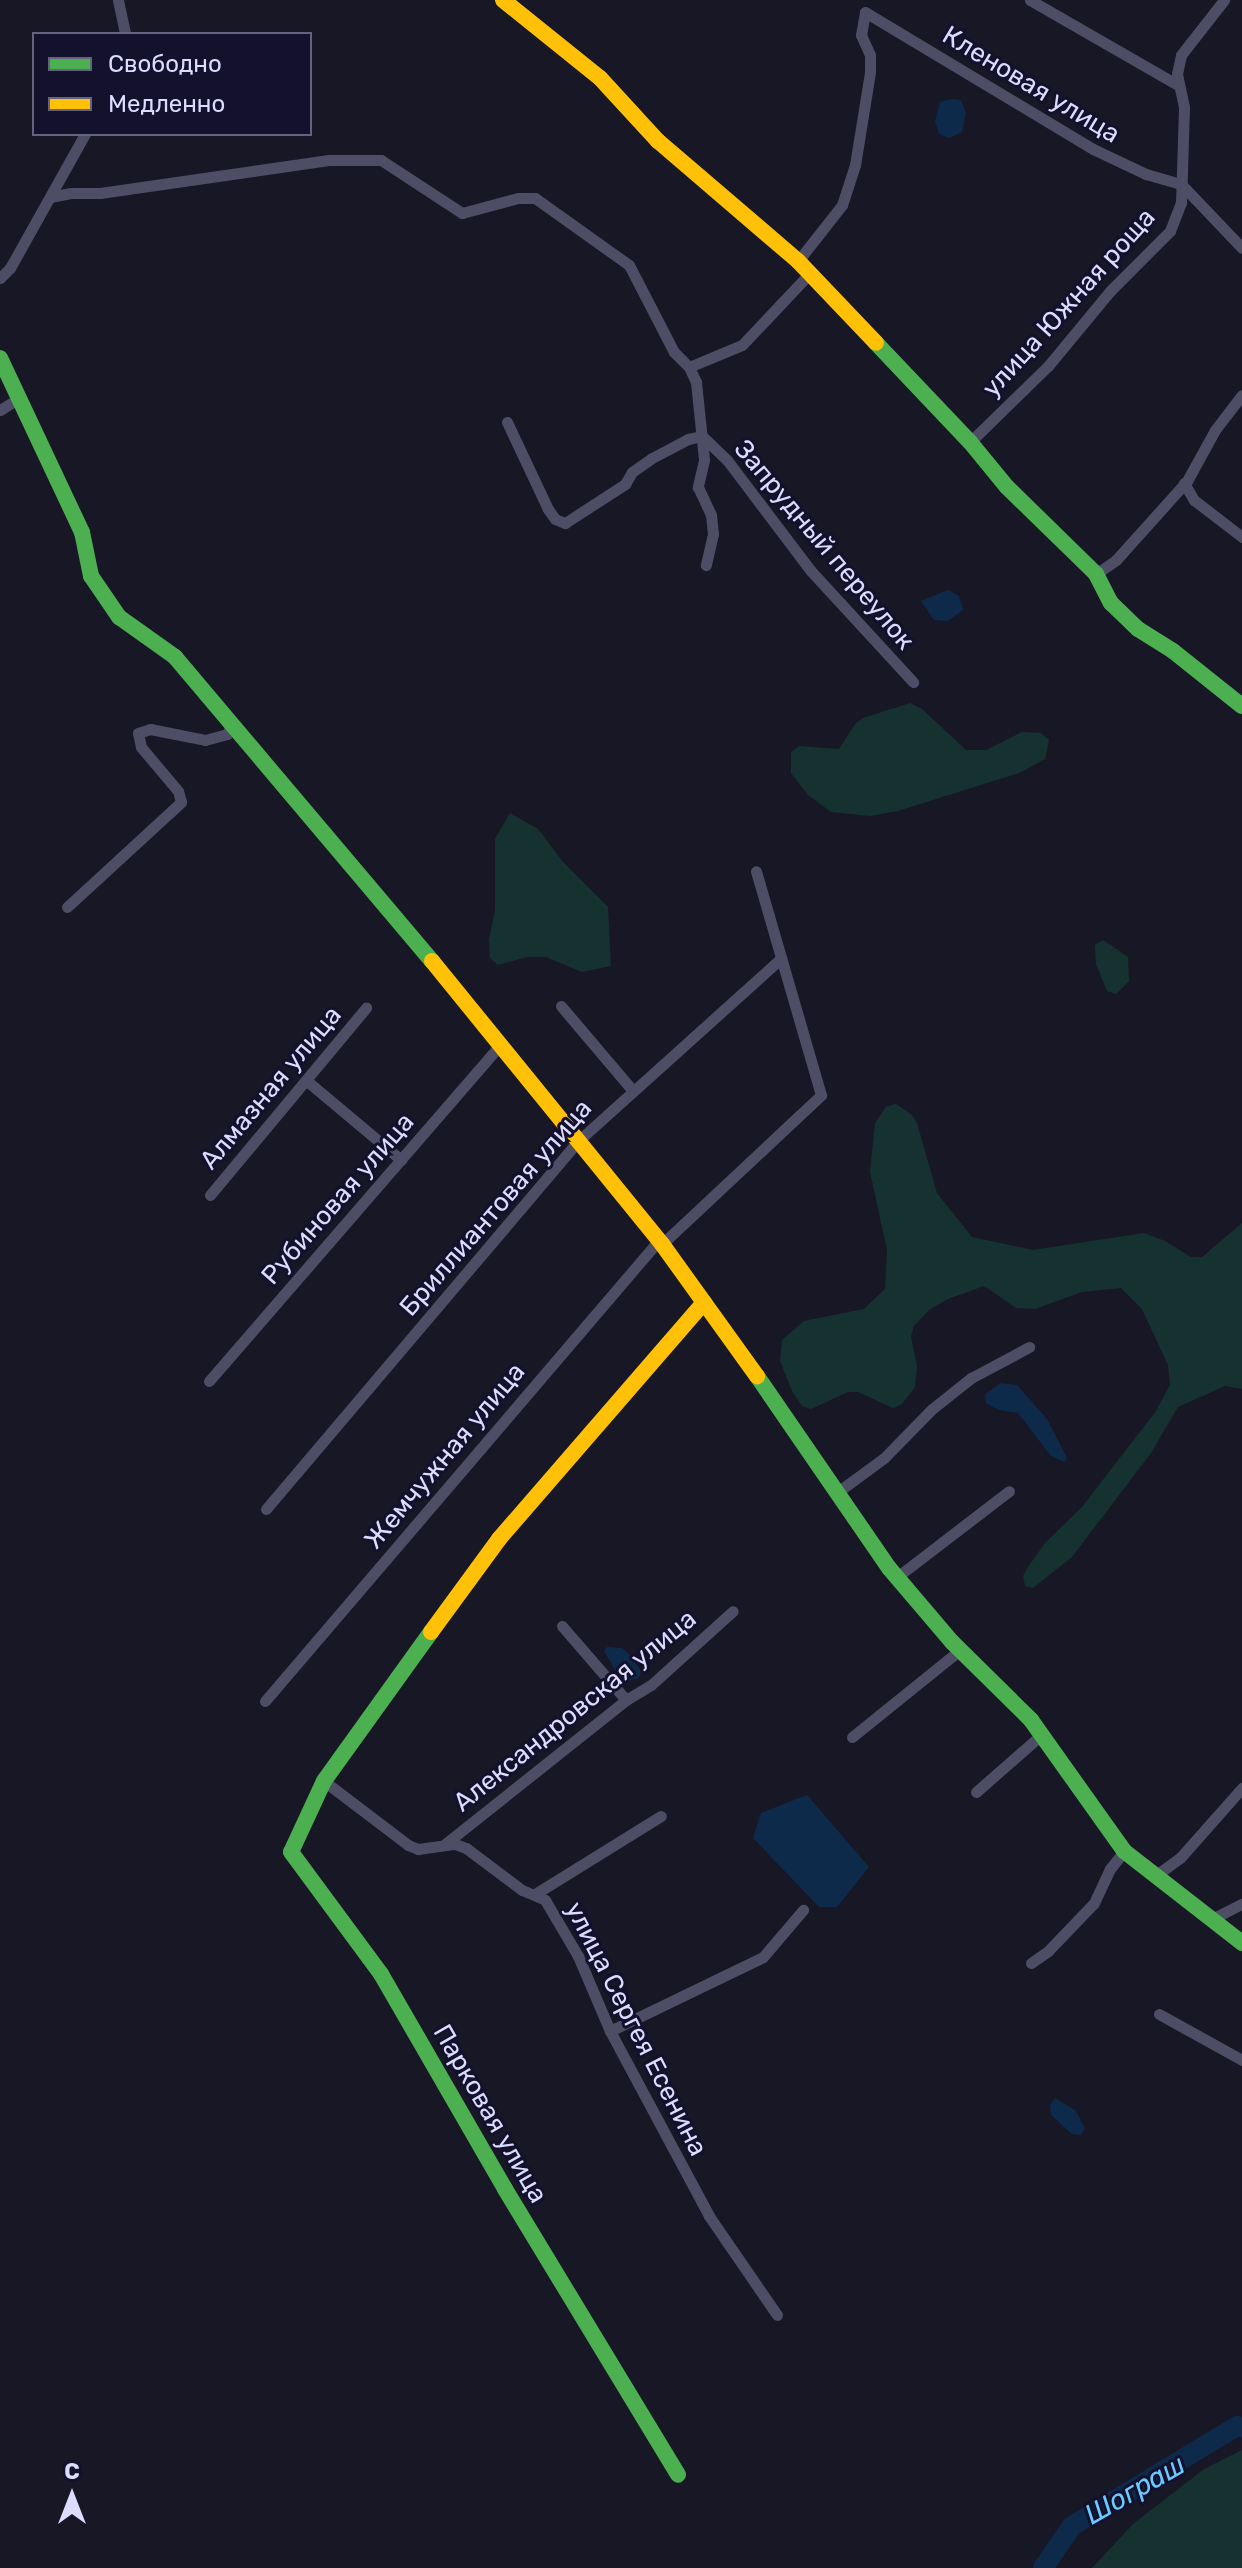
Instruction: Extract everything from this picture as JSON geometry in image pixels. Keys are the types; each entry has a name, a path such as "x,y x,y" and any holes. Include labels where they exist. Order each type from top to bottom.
{"street":[{"path":"118,0 125,29"},
{"path":"503,0 600,78 658,141 804,267 970,442 1007,487 1096,574 1111,603 1138,629 1185,660 1242,706"},
{"path":"1030,0 1178,85 1181,55 1224,0"},
{"name":"Кленовая улица","path":"804,267 842,205 855,165 870,72 870,55 861,35 865,12 1093,149 1146,174 1181,184"},
{"name":"улица Южная роща","path":"970,442 1048,366 1110,291 1170,231 1181,203 1184,107 1178,85"},
{"path":"0,278 10,268 84,136"},
{"path":"50,197 100,193 329,160 381,160 462,213 518,198 535,198 629,265 674,352 689,367 696,382 704,460 698,487 711,515 713,534 706,565"},
{"path":"1181,184 1242,248"},
{"path":"689,367 742,345 804,267"},
{"path":"0,358 82,532 91,576 119,617 175,657 398,919 660,1242 897,1577 960,1650 1041,1735 1124,1851 1242,1943"},
{"path":"1096,574 1116,560 1184,483 1215,430 1242,395"},
{"path":"0,410 19,398"},
{"path":"507,422 548,509 555,519 565,523 625,484 632,472 652,458 702,436"},
{"name":"Запрудный переулок","path":"702,436 727,460 811,571 913,682"},
{"path":"1184,483 1194,500 1242,537"},
{"path":"67,907 181,802 178,791 141,747 138,733 150,729 205,740 227,734 232,724"},
{"name":"Жемчужная улица","path":"265,1701 660,1242 821,1095 756,871"},
{"name":"Бриллиантовая улица","path":"266,1509 577,1142 781,958"},
{"path":"561,1006 633,1091"},
{"name":"Алмазная улица","path":"210,1195 366,1008"},
{"name":"Рубиновая улица","path":"209,1381 500,1045"},
{"path":"307,1081 401,1160"},
{"name":"Парковая улица","path":"678,2475 521,2217 381,1974 295,1860 292,1844 324,1781 499,1539 704,1302"},
{"path":"839,1491 884,1458 932,1409 971,1378 1029,1347"},
{"path":"897,1577 1009,1491"},
{"name":"Александровская улица","path":"445,1845 626,1700 651,1685 733,1611"},
{"path":"562,1626 626,1700"},
{"path":"852,1737 960,1650"},
{"path":"976,1792 1041,1735"},
{"name":"улица Сергея Есенина","path":"324,1781 408,1845 418,1849 445,1845 466,1848 522,1890 545,1900 559,1921 610,2031 709,2216 777,2315"},
{"path":"1155,1876 1180,1858 1242,1788"},
{"path":"535,1894 661,1816"},
{"path":"1031,1963 1048,1951 1094,1903 1110,1869 1124,1851"},
{"path":"1210,1920 1242,1904"},
{"path":"610,2031 763,1957 803,1910"},
{"path":"1159,2014 1242,2060"}],"green space":[{"path":"910,703 922,709 966,750 986,750 1022,732 1041,733 1049,740 1045,759 1019,773 898,811 870,816 831,812 808,795 791,773 791,752 799,746 839,749 855,724 863,718"},
{"path":"510,813 538,829 563,862 608,907 611,966 582,972 546,957 527,957 498,965 490,958 489,939 495,910 495,839"},
{"path":"1103,940 1128,957 1129,981 1116,994 1107,991 1096,964 1095,945"},
{"path":"896,1104 912,1115 917,1123 937,1193 972,1237 1033,1250 1144,1233 1165,1241 1191,1257 1202,1257 1242,1223 1242,1389 1225,1386 1178,1407 1151,1453 1072,1557 1033,1588 1025,1586 1023,1576 1028,1567 1045,1543 1082,1507 1156,1411 1170,1385 1168,1365 1142,1309 1121,1288 1082,1292 1035,1309 1016,1308 984,1286 948,1299 929,1310 914,1326 911,1336 917,1367 915,1387 902,1404 893,1408 858,1392 848,1392 811,1409 802,1406 780,1361 782,1340 804,1321 864,1309 885,1289 887,1250 870,1172 875,1123 886,1107"},
{"path":"1242,2450 1242,2568 1092,2568 1133,2524 1204,2469"}],"water":[{"path":"961,100 966,113 962,132 949,138 939,134 935,121 940,102"},
{"path":"948,590 959,596 963,610 948,621 934,620 921,601"},
{"path":"1001,1383 1017,1385 1047,1419 1067,1458 1064,1462 1051,1456 1018,1413 999,1410 986,1403 985,1394"},
{"path":"607,1647 622,1648 630,1655 641,1671 639,1678 627,1681 618,1675 604,1651"},
{"path":"807,1795 869,1867 837,1907 819,1907 753,1838 761,1813"},
{"path":"1055,2098 1076,2111 1085,2129 1081,2135 1072,2134 1051,2115 1050,2105"}],"waterway":[{"name":"Шограш","path":"1043,2568 1072,2526 1237,2426 1242,2427"}],"traffic: fast":[{"path":"876,343 970,442 1007,487 1096,574 1111,603 1138,629 1173,651 1242,706"},
{"path":"0,358 82,532 91,576 119,617 175,657 432,961"},
{"path":"757,1376 889,1568 952,1642 1031,1720 1124,1851 1242,1943"},
{"path":"431,1632 324,1781 291,1852 381,1974 505,2189 678,2475"}],"traffic: slow":[{"path":"503,0 600,78 658,141 798,261 876,343"},
{"path":"432,961 662,1244 757,1376"},
{"path":"431,1632 499,1539 704,1302"}]}
